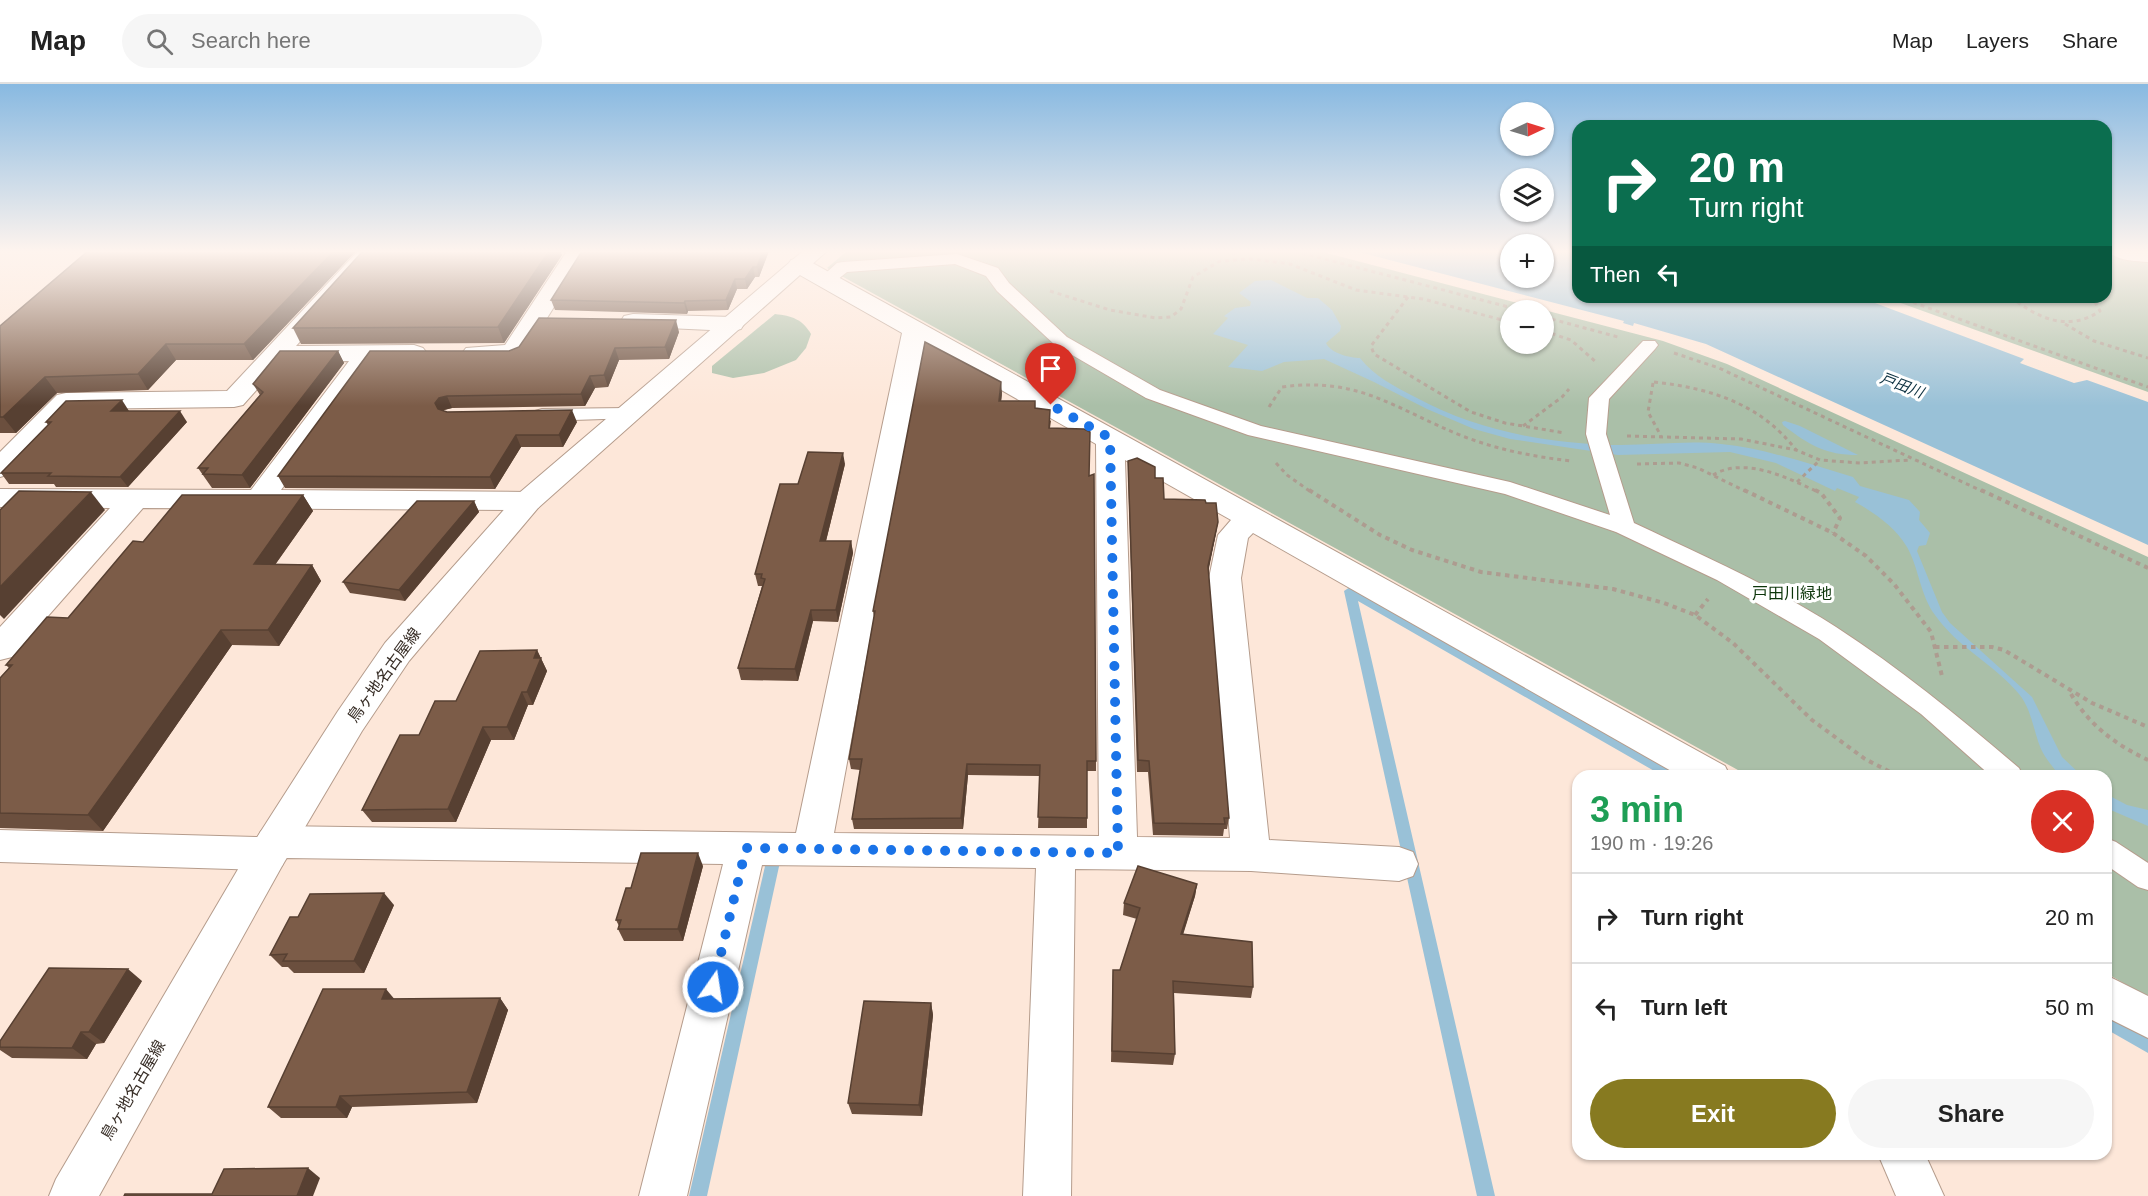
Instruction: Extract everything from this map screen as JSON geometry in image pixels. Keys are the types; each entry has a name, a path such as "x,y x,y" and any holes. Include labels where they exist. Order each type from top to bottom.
{"street":[{"path":"0,468 66,401 234,399 324,303"},
{"path":"278,354 513,353 547,320 555,303"},
{"name":"鳥ヶ地名古屋線","path":"73,1196 272,848 350,721 398,652 528,501 732,324 761,303"},
{"path":"873,303 915,330 1701,770"},
{"path":"605,321 732,324"},
{"path":"812,849 915,330"},
{"path":"260,499 368,354"},
{"path":"1110,438 1118,853"},
{"path":"0,498 528,501"},
{"path":"0,648 136,498"},
{"path":"1251,855 1225,578 1233,535 1252,517"},
{"path":"0,846 746,848 1251,855 1399,864"},
{"path":"663,1196 746,848"},
{"path":"1047,1196 1056,852"},
{"path":"2112,998 2148,1018"},
{"path":"1904,1160 1920,1196"}],"lane":[{"path":"1020,303 1061,341 1153,394 1255,431 1510,489 1624,527 1725,575 1827,633 1930,707 2003,770"},
{"path":"1624,527 1598,442 1599,398 1649,345"},
{"path":"522,415 628,414"},
{"path":"2112,854 2148,878"}],"path":[{"path":"1088,303 1110,310 1156,318 1172,317 1181,309 1183,303"},
{"path":"1404,303 1371,346 1374,354 1470,412 1497,422 1568,433 1598,442 1661,436 1741,439 1796,450 1818,462 1860,463 1912,460"},
{"path":"1432,303 1500,320"},
{"path":"1915,303 2148,387"},
{"path":"2018,303 2039,316 2065,323 2086,320 2100,311 2095,303"},
{"path":"1554,320 1649,345 1719,368 1912,460 2148,568"},
{"path":"2065,323 2074,331 2148,358"},
{"path":"1554,334 1571,340 1594,361 1626,369 1653,382 1693,386 1734,400 1773,424 1791,441 1796,450"},
{"path":"1653,382 1648,412 1661,436"},
{"path":"1522,426 1562,397 1570,388"},
{"path":"1797,482 1818,462"},
{"path":"1712,475 1723,469 1746,468 1781,475 1821,493 1840,518 1833,533"},
{"path":"1935,647 1982,647 2004,650 2071,693 2101,709 2148,727"},
{"path":"2071,693 2079,710 2100,730 2148,760"}],"green space":[{"name":"戸田川緑地","path":"890,303 1500,303 1500,354 1554,354 1554,312 1663,341 1727,364 2148,557 2148,997 2112,976 2112,770 1738,770"},
{"path":"1901,303 2148,303 2148,392"},
{"path":"775,314 796,319 811,334 806,348 796,360 764,373 733,378 712,373 712,366"}],"water":[{"path":"1251,303 1324,303 1332,310 1341,326 1340,331 1326,343 1328,347 1346,356 1360,358 1372,371 1392,385 1438,408 1486,426 1536,438 1586,444 1707,443 1737,446 1853,477 1860,486 1909,500 1920,512 1919,520 1930,533 1926,545 1919,546 1917,551 1942,612 1950,623 2032,697 2062,757 2076,770 2055,770 2041,749 2030,713 2019,694 1954,637 1935,615 1926,599 1907,547 1884,521 1855,502 1859,497 1837,488 1835,491 1776,463 1730,452 1618,455 1510,439 1474,429 1427,409 1324,359 1284,362 1262,371 1228,367 1248,345 1213,334 1228,318 1224,316 1235,308 1250,306"},
{"name":"戸田川","path":"1554,303 1875,303 2024,359 2020,363 2074,383 2087,380 2148,402 2148,545 1706,344 1634,323 1633,326 1623,323 1624,321"},
{"path":"1782,422 1800,426 1858,455 1846,455 1818,448 1783,425"},
{"path":"2112,797 2127,805 2148,810 2148,826 2112,811"}],"building":[{"path":"27,303 284,303 244,344 166,344 138,374 45,377 3,417 0,417 0,326"},
{"path":"316,303 514,303 498,327 293,328"},
{"path":"539,318 676,320 665,347 615,348 604,375 590,376 581,394 439,398 435,403 438,409 447,412 572,410 559,435 516,435 490,477 278,476 370,351 509,351 519,347"},
{"path":"925,342 1001,382 999,401 1035,401 1035,408 1050,410 1049,428 1084,429 1090,432 1089,476 1094,474 1096,761 1087,761 1087,818 1038,817 1040,765 967,764 961,818 852,819 862,759 849,759 875,611 873,611"},
{"path":"280,351 338,351 242,475 203,474 208,468 198,468 263,392 253,384"},
{"path":"122,400 111,411 180,411 120,477 1,473 51,422 46,422 66,401"},
{"path":"808,452 843,453 820,541 851,541 836,610 811,610 795,669 738,668 765,579 761,578 762,574 755,574 780,484 798,484"},
{"path":"1137,458 1155,467 1155,478 1163,478 1164,499 1205,500 1206,503 1216,503 1218,522 1208,566 1229,818 1224,818 1225,824 1154,823 1149,761 1138,760 1128,461"},
{"path":"19,491 91,492 0,587 0,510"},
{"path":"182,495 303,495 254,564 312,565 268,630 221,630 88,815 0,813 0,678 12,665 6,665 47,617 68,618 133,541 143,542"},
{"path":"417,501 474,501 399,590 343,582"},
{"path":"537,650 534,658 541,658 527,692 522,692 507,727 483,727 448,809 362,810 400,735 419,735 435,701 456,701 480,651"},
{"path":"641,853 698,853 678,929 618,929 621,920 616,920 626,888 631,888"},
{"path":"1138,866 1197,884 1181,934 1252,942 1253,987 1173,981 1175,1054 1112,1051 1113,970 1120,970 1140,908 1124,903"},
{"path":"384,893 354,961 283,961 287,954 270,955 290,917 298,917 310,894"},
{"path":"49,968 128,969 89,1032 81,1032 72,1048 0,1047 0,1041"},
{"path":"323,989 386,989 382,999 500,998 467,1092 340,1096 336,1107 268,1107"},
{"path":"864,1001 931,1003 919,1105 848,1103"},
{"path":"308,1168 297,1196 124,1196 125,1194 212,1194 224,1169"}],"waterway":[{"path":"1486,1196 1350,591 1664,770"},
{"path":"698,1196 773,862"},
{"path":"2112,1024 2148,1045"}],"route":[{"path":"713,987 746,848 1118,853 1110,438 1051,405"}]}
